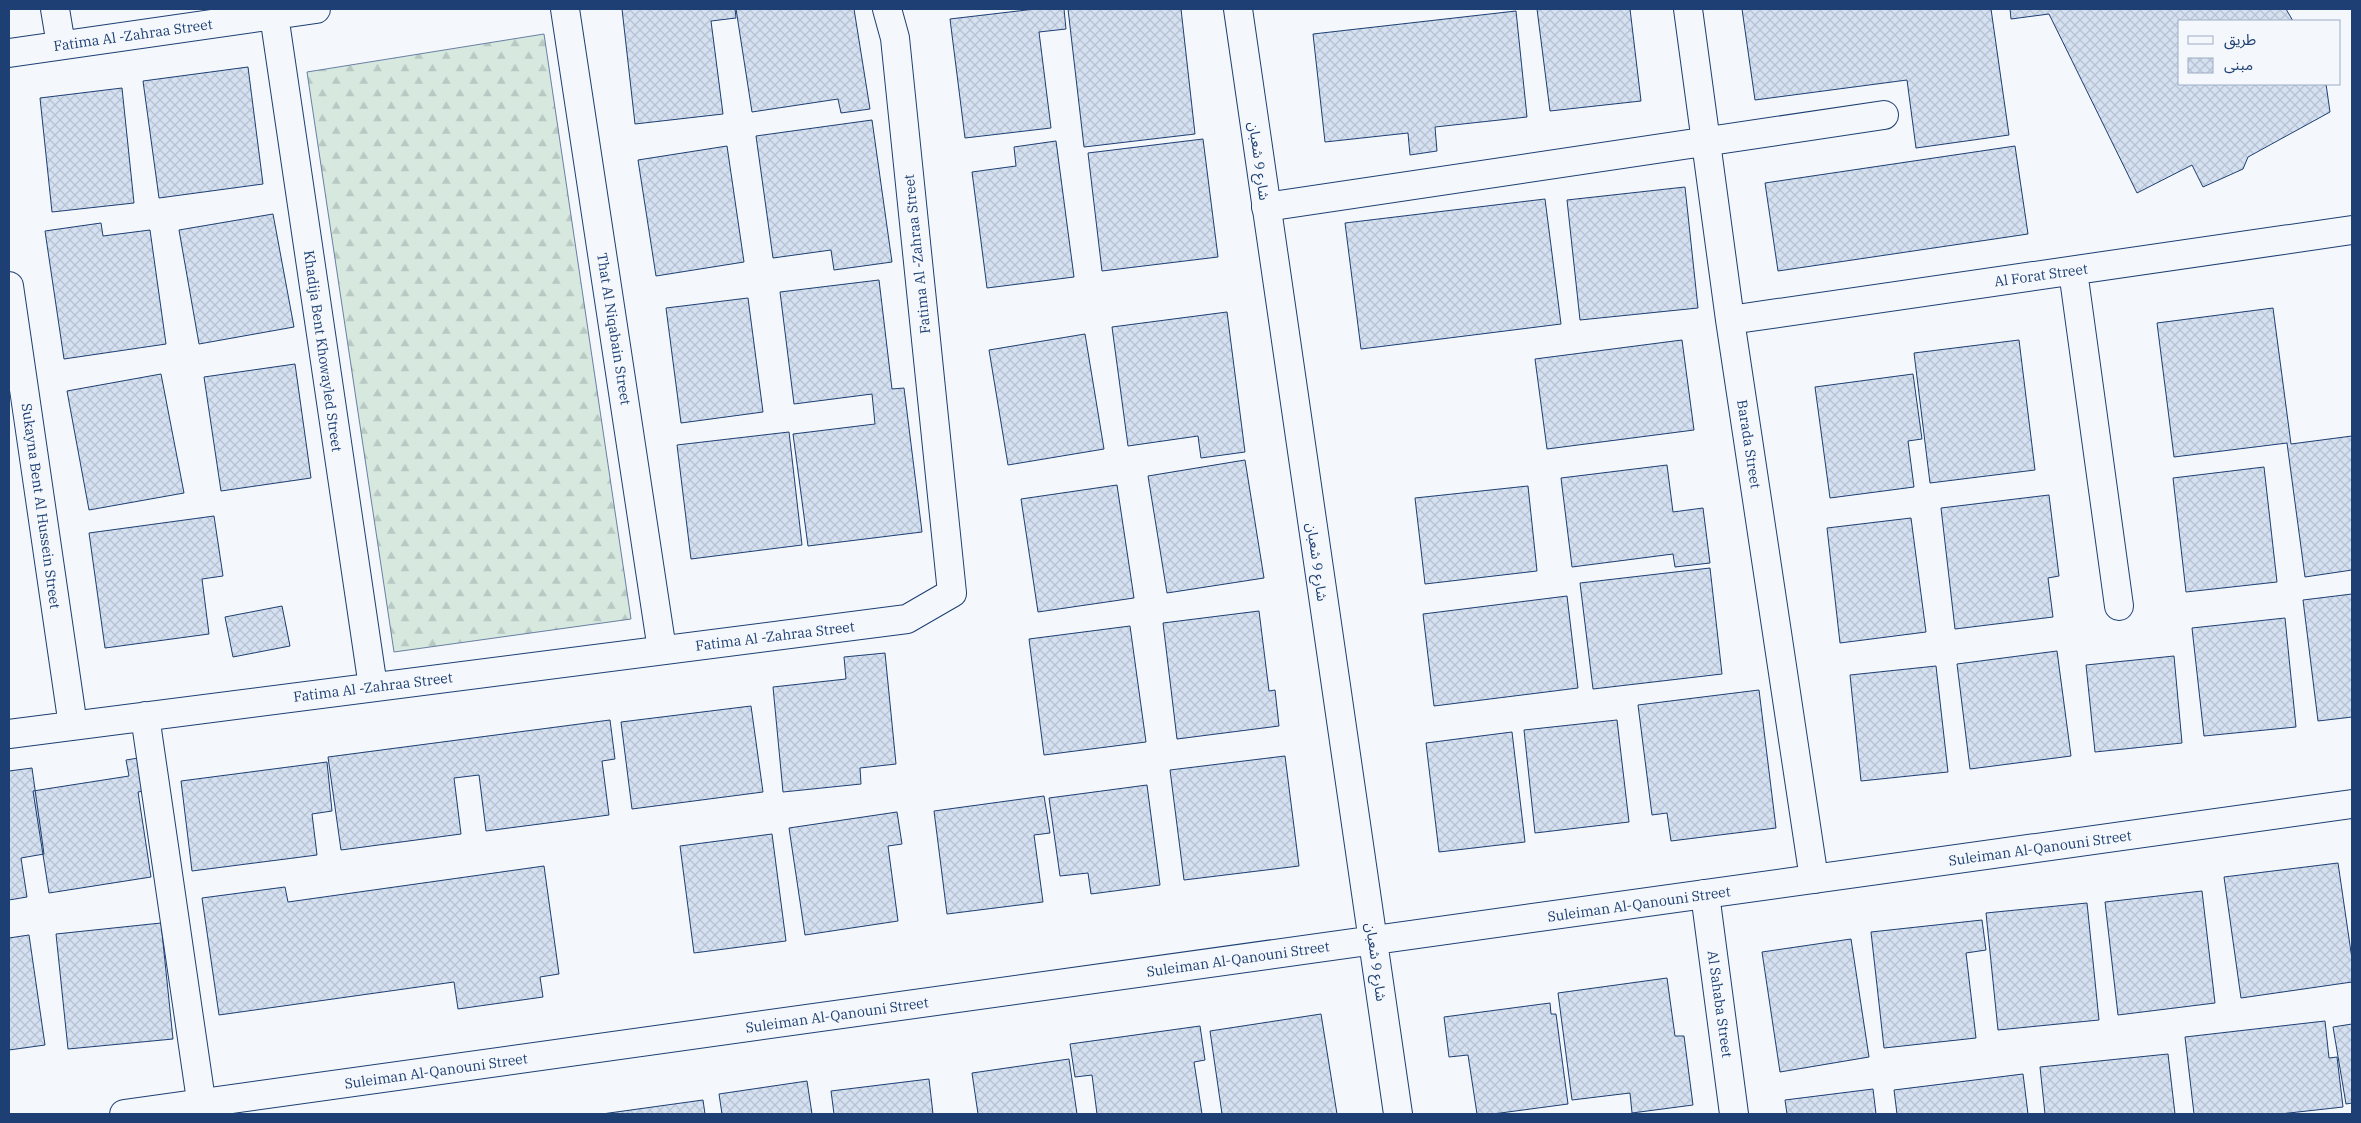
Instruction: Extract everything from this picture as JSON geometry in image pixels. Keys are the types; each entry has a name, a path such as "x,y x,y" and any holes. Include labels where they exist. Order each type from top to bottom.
{"street":[{"path":"55,9 60,45"},
{"name":"Fatima Al -Zahraa Street","path":"9,53 316,9"},
{"name":"That Al Niqabain Street","path":"565,9 662,650"},
{"name":"Fatima Al -Zahraa Street","path":"9,734 907,618 952,593 895,38 887,9"},
{"name":"شارع 9 شعبان","path":"1238,9 1398,1114"},
{"name":"Barada Street","path":"1688,9 1730,320 1814,879"},
{"name":"Khadija Bent Khowayled Street","path":"274,15 373,687"},
{"path":"1266,207 1884,115"},
{"name":"Al Forat Street","path":"1730,320 2352,230"},
{"path":"2073,270 2118,606"},
{"name":"Sukayna Bent Al Hussein Street","path":"9,286 73,726"},
{"path":"145,716 202,1109"},
{"name":"Suleiman Al-Qanouni Street","path":"124,1114 202,1109 1373,940 2352,804"},
{"name":"Al Sahaba Street","path":"1705,894 1734,1114"}],"green space":[{"path":"544,34 631,619 394,652 307,72"}],"building":[{"path":"622,9 735,9 736,18 711,21 723,114 635,124"},
{"path":"736,9 854,9 870,109 841,113 838,99 752,112"},
{"path":"1035,9 1064,9 1066,29 1039,32 1051,128 965,138 950,19"},
{"path":"1068,9 1181,9 1195,134 1084,147"},
{"path":"1537,9 1630,9 1641,101 1550,111"},
{"path":"1742,9 1991,9 2009,135 1916,148 1907,80 1755,100"},
{"path":"2010,9 2286,9 2292,20 2178,20 2178,85 2326,85 2330,112 2248,157 2243,169 2203,187 2192,165 2137,193 2049,14 2011,19"},
{"path":"1516,11 1527,117 1435,127 1437,151 1410,155 1408,133 1325,142 1313,34"},
{"path":"248,67 263,184 159,198 143,81"},
{"path":"122,88 134,203 52,212 40,98"},
{"path":"872,120 892,262 834,270 831,250 773,258 756,136"},
{"path":"1203,139 1218,257 1102,271 1088,153"},
{"path":"1056,141 1074,277 987,288 972,172 1016,166 1014,147"},
{"path":"727,146 744,262 656,276 638,160"},
{"path":"2015,146 2028,234 1778,271 1765,183"},
{"path":"1685,187 1698,308 1580,320 1567,200"},
{"path":"1545,199 1561,324 1361,349 1345,223"},
{"path":"273,214 294,327 199,344 179,230"},
{"path":"101,223 103,236 150,230 166,344 64,359 45,231"},
{"path":"879,280 892,389 904,388 922,532 808,546 793,434 875,424 872,394 794,404 780,292"},
{"path":"748,298 763,412 681,423 666,308"},
{"path":"2273,308 2291,444 2352,436 2352,570 2305,577 2287,443 2174,457 2157,323"},
{"path":"1227,312 1245,452 1201,458 1198,436 1128,446 1112,327"},
{"path":"1085,334 1104,449 1008,465 989,350"},
{"path":"1682,340 1694,430 1547,449 1535,359"},
{"path":"2019,340 2035,470 1930,483 1914,353"},
{"path":"295,364 311,478 221,491 204,377"},
{"path":"161,374 184,493 89,510 67,391"},
{"path":"1913,374 1922,439 1908,441 1914,487 1830,498 1815,387"},
{"path":"789,432 802,545 691,559 677,445"},
{"path":"1245,460 1264,578 1167,593 1148,476"},
{"path":"1667,465 1673,512 1703,508 1710,563 1675,567 1673,554 1572,567 1561,478"},
{"path":"2264,467 2277,582 2186,592 2173,478"},
{"path":"1117,485 1134,598 1038,612 1021,499"},
{"path":"1528,486 1537,571 1425,584 1415,498"},
{"path":"2049,495 2059,576 2048,578 2053,617 1955,629 1941,508"},
{"path":"214,516 223,576 202,579 209,634 105,648 89,533"},
{"path":"1911,518 1926,632 1840,643 1827,528"},
{"path":"1710,568 1722,674 1593,689 1580,583"},
{"path":"2352,594 2352,717 2318,721 2303,600"},
{"path":"1567,596 1578,688 1434,706 1423,614"},
{"path":"282,606 290,646 233,657 225,617"},
{"path":"1259,611 1269,691 1275,690 1279,726 1177,739 1163,623"},
{"path":"2285,618 2296,727 2204,736 2192,628"},
{"path":"1130,626 1146,742 1044,755 1029,639"},
{"path":"2057,651 2071,756 1970,769 1957,664"},
{"path":"885,653 896,764 860,768 861,784 783,792 773,687 846,679 844,657"},
{"path":"2174,656 2182,743 2095,752 2086,665"},
{"path":"1936,666 1948,772 1861,781 1850,675"},
{"path":"1759,690 1776,828 1671,841 1667,813 1652,815 1638,705"},
{"path":"751,706 763,792 632,809 621,722"},
{"path":"610,720 615,759 602,761 609,815 486,831 479,775 454,778 461,834 341,850 328,757"},
{"path":"1617,720 1629,822 1535,833 1524,730"},
{"path":"1512,732 1525,842 1439,852 1426,743"},
{"path":"157,755 162,788 138,792 151,877 49,893 33,791 129,776 126,760"},
{"path":"1285,756 1299,866 1184,880 1170,770"},
{"path":"327,762 332,811 312,814 317,855 192,871 181,781"},
{"path":"32,768 44,854 21,858 27,897 9,900 9,771"},
{"path":"1147,785 1160,885 1091,894 1088,873 1060,876 1049,798"},
{"path":"1044,796 1050,833 1034,835 1043,902 947,914 934,811"},
{"path":"897,812 902,844 888,846 898,921 805,935 789,828"},
{"path":"772,834 786,941 694,953 680,846"},
{"path":"2338,863 2352,959 2352,982 2241,998 2224,877"},
{"path":"544,866 559,974 540,977 543,997 458,1009 454,982 219,1015 202,898 285,887 288,902"},
{"path":"2202,891 2215,1003 2118,1015 2105,902"},
{"path":"2087,903 2099,1020 1998,1030 1986,913"},
{"path":"1982,920 1986,950 1966,953 1976,1038 1884,1048 1871,932"},
{"path":"161,923 173,1039 68,1049 56,934"},
{"path":"29,935 45,1045 9,1050 9,938"},
{"path":"1851,939 1869,1057 1780,1072 1762,952"},
{"path":"1667,978 1675,1036 1684,1036 1693,1105 1632,1113 1630,1093 1572,1100 1558,993"},
{"path":"1550,1003 1551,1014 1556,1014 1568,1104 1493,1114 1477,1114 1468,1055 1449,1057 1444,1017"},
{"path":"1321,1014 1337,1114 1222,1114 1210,1031"},
{"path":"2325,1021 2329,1058 2337,1057 2343,1107 2280,1114 2194,1114 2185,1037"},
{"path":"2352,1024 2352,1103 2346,1104 2333,1027"},
{"path":"1200,1026 1205,1060 1194,1062 1202,1114 1097,1114 1092,1075 1075,1077 1070,1044"},
{"path":"2168,1054 2175,1114 2045,1114 2040,1067"},
{"path":"1069,1059 1077,1114 978,1114 972,1073"},
{"path":"2023,1074 2028,1114 1897,1114 1894,1090"},
{"path":"929,1079 933,1114 834,1114 831,1091"},
{"path":"807,1081 812,1114 722,1114 719,1094"},
{"path":"1873,1089 1876,1114 1787,1114 1785,1100"},
{"path":"703,1100 705,1114 602,1114"}]}
